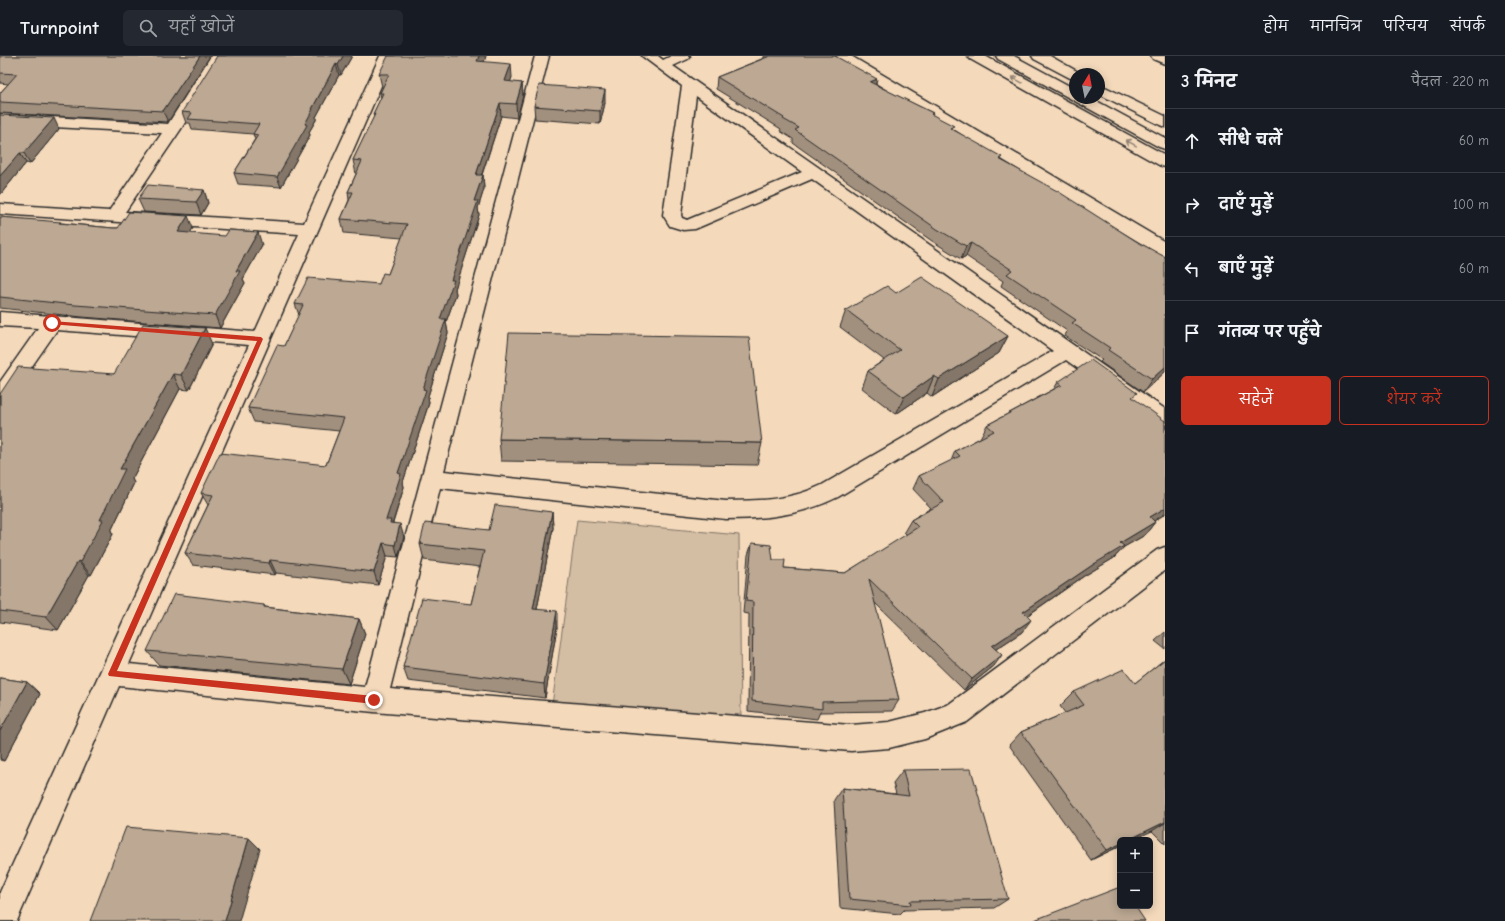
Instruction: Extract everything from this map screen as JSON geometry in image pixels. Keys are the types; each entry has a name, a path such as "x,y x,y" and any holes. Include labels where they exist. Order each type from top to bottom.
{"street":[{"path":"113,217 173,130 218,56"},
{"path":"2,921 387,56"},
{"path":"374,700 430,478 542,56"},
{"path":"656,60 683,56"},
{"path":"841,56 1165,250"},
{"path":"975,56 1165,162"},
{"path":"1003,56 1069,92"},
{"path":"1039,56 1069,72"},
{"path":"1158,56 1165,60"},
{"path":"656,60 1165,420"},
{"path":"690,84 672,215 676,223 689,225 815,172"},
{"path":"1105,91 1165,122"},
{"path":"1091,104 1165,144"},
{"path":"0,119 173,130"},
{"path":"0,210 310,230"},
{"path":"0,319 261,339"},
{"path":"0,398 52,323"},
{"path":"430,478 726,510 752,510 782,507 804,502 830,491 1067,351"},
{"path":"112,674 374,700 851,738 889,735 925,726 958,713 1165,556"}],"shaded area":[{"path":"577,520 739,535 741,721 552,705"}],"building":[{"path":"0,56 200,56 163,111 0,102 0,93 17,74 0,73"},
{"path":"217,56 343,56 338,65 336,64 312,109 305,124 307,125 277,177 234,173 258,135 253,134 259,124 188,119 192,113 182,112"},
{"path":"388,56 479,56 477,61 511,64 505,81 522,83 516,104 500,103 476,175 483,175 474,201 478,201 451,280 454,280 440,319 446,319 423,389 426,390 398,473 401,474 386,520 391,520 390,523 400,524 395,545 383,543 374,572 270,560 269,563 185,553 213,495 201,493 220,453 326,465 344,418 248,408 277,345 284,346 303,305 295,304 308,278 379,284 383,273 388,274 407,224 341,219 353,192 348,192 362,161 353,160 375,114 373,114 383,93 380,93 389,74 379,74"},
{"path":"770,56 835,56 877,79 870,82 933,113 931,114 954,126 950,128 1002,157 999,159 1059,192 1136,241 1165,257 1165,367 1152,379 1108,350 1110,348 1072,323 1076,320 1007,274 1012,270 971,243 966,246 937,229 795,130 799,128 717,77"},
{"path":"539,85 605,90 600,111 534,106"},
{"path":"0,115 54,118 24,153 20,153 0,176"},
{"path":"148,185 204,190 196,202 138,199"},
{"path":"129,212 188,216 178,232 225,236 229,230 258,232 236,271 240,271 215,315 75,305 0,297 0,217 118,228"},
{"path":"922,277 1008,336 939,379 934,376 904,397 868,371 900,350 846,310 887,286 896,293"},
{"path":"143,324 205,328 181,375 173,374 120,469 125,469 100,520 103,520 80,562 78,561 46,617 0,611 0,394 18,367 114,374"},
{"path":"509,333 749,337 762,443 499,439"},
{"path":"1091,360 1137,393 1132,397 1165,421 1165,508 1150,517 1155,522 1120,543 1124,546 1094,564 1023,612 1031,620 992,646 1002,655 972,679 869,579 899,700 822,702 822,709 752,701 753,602 746,601 752,543 771,545 773,560 785,560 784,568 845,573 918,527 911,520 944,502 919,476 960,456 955,451 994,431 987,425 1062,385 1058,382"},
{"path":"495,505 552,512 533,609 557,611 544,684 403,667 422,598 471,604 484,551 420,544 425,523 489,530"},
{"path":"174,594 359,619 342,669 147,651"},
{"path":"1165,659 1165,822 1134,837 1117,837 1117,845 1107,850 1021,732 1084,705 1074,692 1124,669 1135,683"},
{"path":"0,678 27,682 0,731"},
{"path":"971,769 1008,899 910,901 911,905 849,899 842,788 909,796 903,770"},
{"path":"126,827 249,838 225,921 90,921"},
{"path":"1117,888 1117,909 1137,909 1145,921 1038,921 1037,919"}],"route":[{"path":"52,323 261,339 112,674 374,700"}]}
